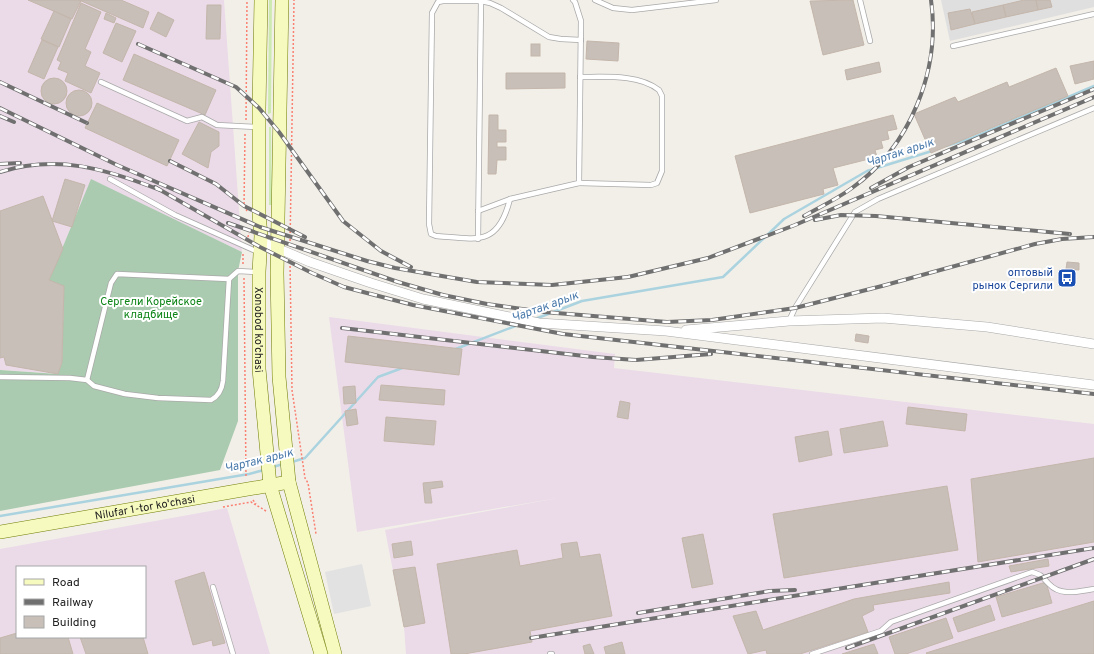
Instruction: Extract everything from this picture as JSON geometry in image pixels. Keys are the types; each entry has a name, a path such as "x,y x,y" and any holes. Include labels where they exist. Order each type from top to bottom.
{"street":[{"name":"Xonobod ko'chasi","path":"261,0 259,127 259,368 270,485 321,652 334,651 289,482 279,377 284,250 282,0"},
{"path":"260,247 284,250 371,284 422,299 539,323 666,331 1094,385"},
{"path":"666,331 789,321 883,318 986,327 1094,344"},
{"name":"Nilufar 1-tor ko'chasi","path":"0,532 289,482"}],"lane":[{"path":"573,0 581,21 579,183"},
{"path":"595,0 613,8 632,10 716,0"},
{"path":"860,0 870,41"},
{"path":"510,199 507,211 500,225 486,237 478,239 436,236 431,234 429,224 429,208 432,14 436,5 443,1 481,1 502,8 549,37 561,40 581,40"},
{"path":"478,239 481,1"},
{"path":"953,46 1094,14"},
{"path":"478,211 510,199 579,183 651,185 657,183 662,171 662,96 660,90 645,83 626,79 580,77"},
{"path":"102,82 187,121 202,117 217,124 259,127"},
{"path":"789,321 795,308 855,212 878,199 1094,108"},
{"path":"110,179 175,216 260,247"},
{"path":"87,380 114,276 121,273 229,279 238,271 259,272"},
{"path":"0,377 70,378 87,380 94,386 125,394 158,398 211,400 216,398 221,390 223,381 229,279"},
{"path":"812,654 881,631 891,622 1032,572 1044,576 1050,585 1062,592 1069,593 1094,589"},
{"path":"213,587 233,654"}],"path":[{"path":"294,0 284,250 292,390 304,470 316,534"},
{"path":"223,507 251,502 261,507 270,516"}],"shaded area":[{"path":"0,0 224,0 242,252 91,180 49,280 64,286 62,362 58,374 0,370"},
{"path":"941,0 1094,0 1094,7 950,41"},
{"path":"329,317 615,354 614,368 1094,424 1094,654 406,654 404,627 385,530 558,498 357,532"},
{"path":"227,508 270,654 0,654 0,549"},
{"path":"362,564 371,606 334,614 325,572"}],"green space":[{"path":"269,0 272,0 271,113 268,114"},
{"path":"269,127 271,127 272,205 269,205"},
{"name":"Сергели Корейское кладбище","path":"91,179 242,252 238,271 238,421 220,470 0,511 0,370 58,374 62,362 64,287 49,280"}],"building":[{"path":"28,0 79,0 81,1 72,19"},
{"path":"79,0 121,0 149,12 143,28"},
{"path":"853,0 864,45 823,55 810,1"},
{"path":"1024,0 1036,0 1038,10 1006,17 1003,5"},
{"path":"1036,0 1050,0 1052,7 1038,10"},
{"path":"81,3 101,12 85,49 91,52 85,66 100,73 91,93 65,81 68,73 58,69 61,62 57,60"},
{"path":"207,5 221,5 220,39 206,39"},
{"path":"1003,5 1006,17 975,24 972,12"},
{"path":"970,9 975,24 951,30 948,13"},
{"path":"54,11 71,19 59,47 41,39"},
{"path":"158,12 174,20 166,37 150,29"},
{"path":"106,13 116,18 114,23 104,19"},
{"path":"116,23 136,31 122,62 103,53"},
{"path":"42,40 58,47 44,79 28,72"},
{"path":"587,41 619,43 618,61 586,59"},
{"path":"531,44 540,44 540,56 531,56"},
{"path":"134,54 216,90 205,115 123,80"},
{"path":"1094,61 1094,79 1075,84 1070,66"},
{"path":"879,62 881,72 847,80 845,70"},
{"path":"1056,68 1068,96 931,153 914,114 955,97 958,102 1007,82 1009,87"},
{"path":"506,73 565,73 565,88 506,89"},
{"path":"54,78 63,82 67,91 63,100 54,104 45,100 41,91 45,82"},
{"path":"79,90 88,94 92,103 88,112 79,116 70,112 66,103 70,94"},
{"path":"97,103 179,140 167,166 85,128"},
{"path":"489,115 498,115 498,130 506,130 506,142 497,142 497,147 506,147 506,160 497,160 496,174 488,174"},
{"path":"893,115 897,129 887,131 889,139 881,141 883,148 875,150 877,157 833,168 838,185 823,189 824,194 750,213 735,156"},
{"path":"199,122 219,132 219,146 211,152 208,168 182,154"},
{"path":"65,179 85,185 72,227 52,221"},
{"path":"43,196 63,249 49,280 64,286 62,362 58,374 6,365 4,357 0,358 0,211"},
{"path":"1067,262 1079,263 1079,270 1066,269"},
{"path":"856,334 869,336 868,343 855,341"},
{"path":"348,336 462,349 459,375 345,362"},
{"path":"381,385 445,390 444,405 379,400"},
{"path":"355,386 356,403 344,404 343,387"},
{"path":"620,401 630,403 628,419 617,417"},
{"path":"908,407 967,414 965,431 906,424"},
{"path":"356,409 358,424 347,426 345,411"},
{"path":"386,417 436,421 434,445 384,441"},
{"path":"883,421 888,446 844,453 840,429"},
{"path":"828,431 832,455 799,462 795,437"},
{"path":"1094,458 1094,542 978,562 971,479"},
{"path":"442,481 443,487 430,489 432,503 425,503 423,483"},
{"path":"947,486 958,550 784,578 773,514"},
{"path":"703,534 713,584 692,588 682,538"},
{"path":"411,541 413,555 394,558 392,544"},
{"path":"577,542 580,557 600,554 612,616 530,631 532,642 464,654 451,654 437,564 517,550 520,566 563,558 561,544"},
{"path":"1048,559 1049,566 1011,572 1009,566"},
{"path":"415,567 425,623 404,627 393,570"},
{"path":"204,572 225,643 213,646 212,640 193,645 175,581"},
{"path":"949,582 950,593 873,605 874,610 862,616 868,632 800,654 767,654 766,650 748,654 733,616 756,611 763,630 854,599"},
{"path":"1046,582 1052,603 1002,617 996,597"},
{"path":"1094,601 1094,654 926,653"},
{"path":"990,605 995,620 958,632 953,618"},
{"path":"946,618 953,638 906,654 895,654 889,637"},
{"path":"16,633 16,638 68,638 73,654 0,654 0,638"},
{"path":"80,638 143,638 148,654 86,654"},
{"path":"622,642 625,654 606,654 604,647"},
{"path":"590,644 594,654 585,654 583,646"},
{"path":"874,644 878,654 842,654"}],"waterway":[{"name":"Чартак арык","path":"946,146 972,138 1094,86"},
{"name":"Чартак арык","path":"535,319 582,301 723,277 784,219 867,171 932,151"},
{"name":"Чартак арык","path":"453,350 523,323"},
{"name":"Чартак арык","path":"292,462 305,458 378,377 405,367"},
{"name":"Чартак арык","path":"273,467 283,464"},
{"name":"Чартак арык","path":"0,516 249,474 264,470"}],"railway":[{"path":"804,216 846,192 872,171 890,151 905,129 917,105 926,79 931,53 933,26 931,0"},
{"path":"138,44 236,87 259,108 279,132 343,221 381,251 411,267"},
{"path":"0,82 87,123"},
{"path":"871,188 909,167 1094,89"},
{"path":"0,108 117,165 260,227 367,261 395,268 477,282 552,285 628,277 708,258 795,225 1094,97"},
{"path":"0,116 14,122"},
{"path":"170,161 216,184 244,206 305,237"},
{"path":"0,164 20,163"},
{"path":"0,172 41,164 81,166 101,170 160,190"},
{"path":"155,187 260,247 312,273 344,287 413,305 563,334 1094,394"},
{"path":"815,220 841,215 876,216 1070,234"},
{"path":"228,223 398,282 443,295 487,304 544,312 667,322 712,320 795,308 1035,244 1062,239 1094,237"},
{"path":"342,328 593,357 636,360 711,354"},
{"path":"531,638 1094,548"},
{"path":"847,648 1094,559"},
{"path":"638,613 770,591 795,590"}],"place":[{"name":"оптовый рынок Сергили","path":"1067,278"}]}
